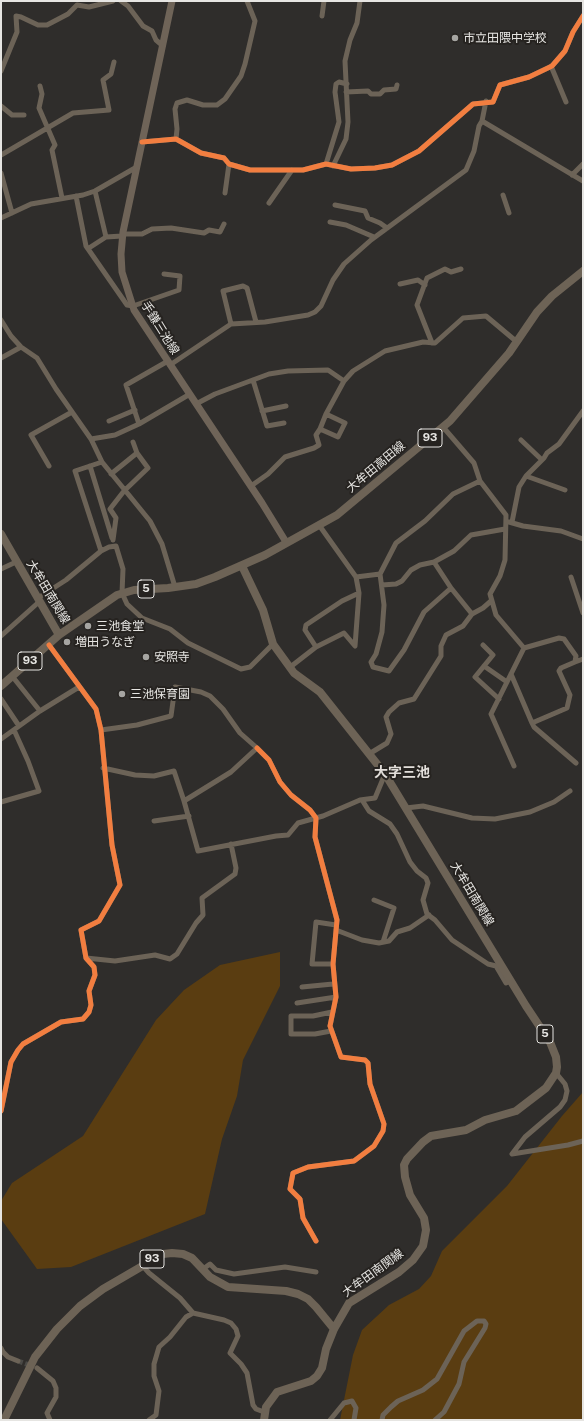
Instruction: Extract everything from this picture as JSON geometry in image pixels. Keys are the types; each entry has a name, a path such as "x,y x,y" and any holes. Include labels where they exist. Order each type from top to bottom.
{"main road":[{"name":"手鎌三池線","path":"172,1 142,142 135,168 122,235 122,272 133,306 286,542"},
{"name":"大牟田高田線","path":"242,566 337,515 443,427 463,406 517,342 537,312 552,296 583,271"},
{"name":"大牟田南関線","path":"1,534 59,635 108,600 122,593 134,590 196,584 242,566 261,604 273,644 289,668 320,692 384,774 550,1042 556,1057 556,1073 546,1088 516,1111 485,1120 466,1130 431,1136 414,1152 404,1165 405,1177 410,1195 424,1218 426,1230 423,1246 413,1260 399,1272 349,1303 334,1329 326,1349 322,1368 317,1376 311,1381 277,1392 264,1416"},
{"name":"93","path":"1,686 59,635"},
{"name":"93","path":"4,1420 35,1357 57,1329 80,1306 103,1288 158,1256 172,1253 183,1254 192,1258 218,1282 228,1287 286,1291 298,1294 308,1299 334,1329"}],"street":[{"path":"1,71 17,32 16,16 38,25 47,25 68,14 77,5 89,7 114,1"},
{"path":"121,1 128,6 143,26 152,31 156,40 162,46"},
{"path":"176,139 177,129 175,109 177,103 187,100 203,105 217,105 225,98 241,76 255,21 247,1"},
{"path":"322,16 324,1"},
{"path":"333,166 346,139 348,122 345,61 350,40 357,23 360,1"},
{"path":"142,142 176,139 209,156 224,158 229,164 250,170 303,170 326,164 350,169 374,168 392,164 404,160 424,146 473,104 493,102 500,85 529,77 551,66 565,51 573,32 583,16"},
{"path":"1,155 72,113 109,110 103,80 111,74 114,62"},
{"path":"551,66 566,102"},
{"path":"326,164 339,122 335,92 336,84 339,82 347,84"},
{"path":"40,86 42,94 39,108 55,145 52,150 62,198"},
{"path":"346,92 368,91 371,94 380,94 384,90 396,89 397,86"},
{"path":"139,424 126,385 169,363 231,324 308,315 314,312 321,306 333,280 344,264 374,237 466,170 474,151 486,102"},
{"path":"1,106 12,114 24,115"},
{"path":"482,121 583,181"},
{"path":"225,193 229,164"},
{"path":"572,175 583,164"},
{"path":"1,218 31,204 95,191 135,168"},
{"path":"269,203 292,170"},
{"path":"1,173 12,213"},
{"path":"95,191 106,237"},
{"path":"76,196 86,246 89,248 127,305 133,306 179,290 180,276 164,274"},
{"path":"503,196 509,213"},
{"path":"335,205 366,211 368,218 387,228"},
{"path":"330,222 346,225 374,237"},
{"path":"89,248 106,237 142,234 152,229 171,228 204,233 209,230 220,232 224,224"},
{"path":"432,343 417,305 427,278 445,269 451,272 461,269"},
{"path":"400,284 418,280 425,285"},
{"path":"231,324 223,291 243,286 247,288 256,322"},
{"path":"251,486 268,474 284,457 314,448 319,445 316,435 344,381 358,367 385,351 423,342 435,343 463,318 486,316 517,342"},
{"path":"1,320 11,336 21,347 37,358 72,412 91,438 102,462 124,491 150,521 162,544 175,587"},
{"path":"1,358 21,347"},
{"path":"196,404 215,394 269,374 288,371 328,370 344,381"},
{"path":"253,380 267,426 284,423"},
{"path":"91,438 115,435 139,424 190,394"},
{"path":"262,411 286,406"},
{"path":"108,421 135,410"},
{"path":"524,648 496,615 491,601 490,594 500,576 506,560 505,529 509,521 519,487 526,476 547,453 559,444 583,411"},
{"path":"49,466 31,435 72,412"},
{"path":"320,429 338,438 345,423 326,414"},
{"path":"443,427 474,463 480,481 509,521 523,526 561,531 583,539"},
{"path":"521,440 542,460"},
{"path":"113,540 116,518 110,509 124,491 148,468 133,442"},
{"path":"111,474 138,453"},
{"path":"101,551 75,471 102,462"},
{"path":"90,466 123,569 122,593 127,604 142,618 170,629 188,643 241,669 250,667 273,644"},
{"path":"526,476 565,490"},
{"path":"451,588 424,612 404,650 389,671 373,667 371,662 376,654 382,632 384,605 380,574 396,543 425,521 453,494 480,481"},
{"path":"289,668 316,647 344,633 355,646 359,593 356,577 319,525"},
{"path":"382,585 396,584 402,581 411,570 420,565 434,562 454,552 472,534 505,529"},
{"path":"1,636 39,600 101,551 116,546"},
{"path":"1,569 16,562"},
{"path":"434,562 451,588 472,614"},
{"path":"356,577 380,574"},
{"path":"571,577 583,613"},
{"path":"316,647 306,630 306,625 342,601 359,593"},
{"path":"369,754 386,743 389,739 391,734 386,718 389,712 399,704 414,699 441,656 442,646 446,635 463,626 472,614 483,608 491,601"},
{"path":"514,766 491,714 524,648 559,638 564,639 576,656 575,662"},
{"path":"1,1111 11,1062 23,1044 61,1022 84,1020 89,1012 91,1005 89,991 95,975 94,967 86,958 81,930 99,921 120,885 112,845 100,730 96,709 49,645"},
{"path":"483,645 493,656 475,677 499,698"},
{"path":"532,722 567,708 570,695 559,671 562,668 583,659"},
{"path":"484,666 507,682"},
{"path":"511,674 534,727 576,763"},
{"path":"12,676 40,711"},
{"path":"1,739 40,711 79,687"},
{"path":"100,730 137,725 171,716 175,687 201,692 210,696 223,709 240,733 269,760 280,782 291,795 310,810 316,818 315,837 336,927 333,964 333,984 336,997 330,1026 341,1057 365,1060 368,1063 370,1084 384,1124 383,1131 374,1146 354,1161 308,1167 292,1173 290,1189 300,1199 303,1218 316,1241"},
{"path":"1,699 20,726"},
{"path":"1,802 39,791 28,760 14,730"},
{"path":"184,801 231,772 257,748"},
{"path":"104,768 135,775 154,776 174,771 189,816 198,851 288,835 298,823 316,818 362,800 375,798 384,774"},
{"path":"406,808 423,806 472,818 495,820 530,812 554,802 570,791"},
{"path":"362,800 370,811 390,824 397,834 410,862 417,871 426,878 428,883 423,900 429,915 452,940 488,964 496,966 506,983 511,981"},
{"path":"154,821 189,816"},
{"path":"86,958 115,961 156,955 170,959 177,954 196,923 203,915 204,912 201,902 202,898 235,874 236,868 231,844"},
{"path":"374,900 394,908 383,942"},
{"path":"333,964 312,964 316,922 336,927 362,940 383,942 389,941 397,932 419,923 429,915"},
{"path":"302,987 333,984"},
{"path":"297,1002 336,997"},
{"path":"331,1030 315,1034 291,1034 291,1016 313,1016 332,1012"},
{"path":"556,1073 565,1084 567,1091 565,1100 560,1107 525,1138 512,1154 583,1141"},
{"path":"203,1269 210,1264 216,1270 234,1274 285,1266 316,1272"},
{"path":"142,1265 149,1273 180,1298 193,1313 224,1320 231,1323 236,1329 238,1336 230,1353 241,1364 247,1373 253,1405 264,1416"},
{"path":"149,1420 156,1415 159,1391 154,1376 154,1364 159,1346 170,1337 186,1317 193,1313"},
{"path":"382,1420 383,1415 398,1401 423,1390 437,1379 464,1331 477,1321 484,1321 486,1324 485,1328 464,1362 459,1384 444,1412 435,1420"},
{"path":"1,1348 8,1357 18,1361"},
{"path":"37,1368 53,1381 56,1388 56,1397 47,1413 50,1420"},
{"path":"330,1420 344,1403 352,1401 356,1408 354,1420"}],"shaded area":[{"path":"280,952 280,986 243,1060 237,1096 222,1139 205,1214 71,1267 37,1269 1,1219 1,1201 12,1183 83,1136 156,1020 184,990 220,965"},
{"path":"583,1092 583,1420 340,1420 353,1355 362,1330 389,1305 419,1289 431,1276 442,1251 507,1186 562,1116"}],"tunnel":[{"path":"18,1361 32,1366"}],"cycle path":[{"path":"142,142 176,139 201,153 224,158 229,164 250,170 303,170 326,164 351,169 375,168 392,165 419,151 473,104 493,102 500,85 529,77 552,66 565,51 573,32 583,16"},
{"path":"1,1111 11,1062 23,1044 61,1022 83,1019 89,1012 91,1005 89,991 95,975 94,967 86,958 81,930 99,921 120,885 112,845 101,730 96,709 49,645"},
{"path":"257,748 269,760 280,782 291,795 310,810 316,818 315,837 337,920 333,964 336,997 330,1026 341,1057 365,1060 368,1063 370,1084 384,1124 383,1131 374,1146 354,1161 308,1167 293,1173 290,1189 300,1199 303,1218 316,1241"}],"place":[{"name":"市立田隈中学校","path":"455,38"},
{"name":"三池食堂","path":"88,626"},
{"name":"増田うなぎ","path":"67,642"},
{"name":"安照寺","path":"146,657"},
{"name":"三池保育園","path":"122,694"}],"district":[{"name":"大字三池","path":"402,773"}]}
